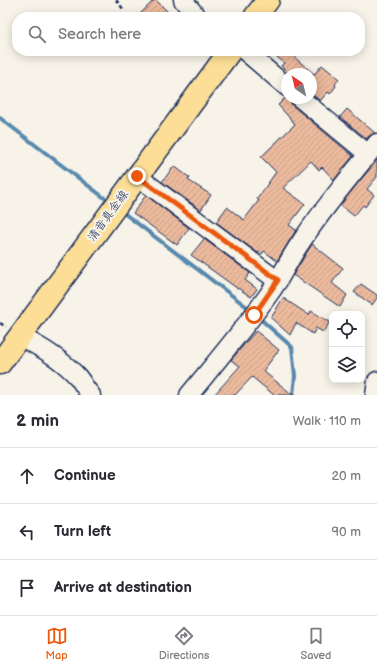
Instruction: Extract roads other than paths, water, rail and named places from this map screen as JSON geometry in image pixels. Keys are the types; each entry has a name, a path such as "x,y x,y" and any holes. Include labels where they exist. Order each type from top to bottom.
{"main road":[{"path":"260,12 268,0"},
{"name":"清音真金線","path":"0,363 226,56"}],"street":[{"path":"183,0 193,12"},
{"path":"251,56 281,82"},
{"path":"189,395 254,315 317,219 372,149 308,104"},
{"path":"137,176 278,280"},
{"path":"20,336 40,347 63,363 76,375 90,395"},
{"path":"375,395 377,381"}],"waterway":[{"path":"0,118 111,203"},
{"path":"121,211 251,310"},
{"path":"257,316 292,347 295,376 293,395"}]}
